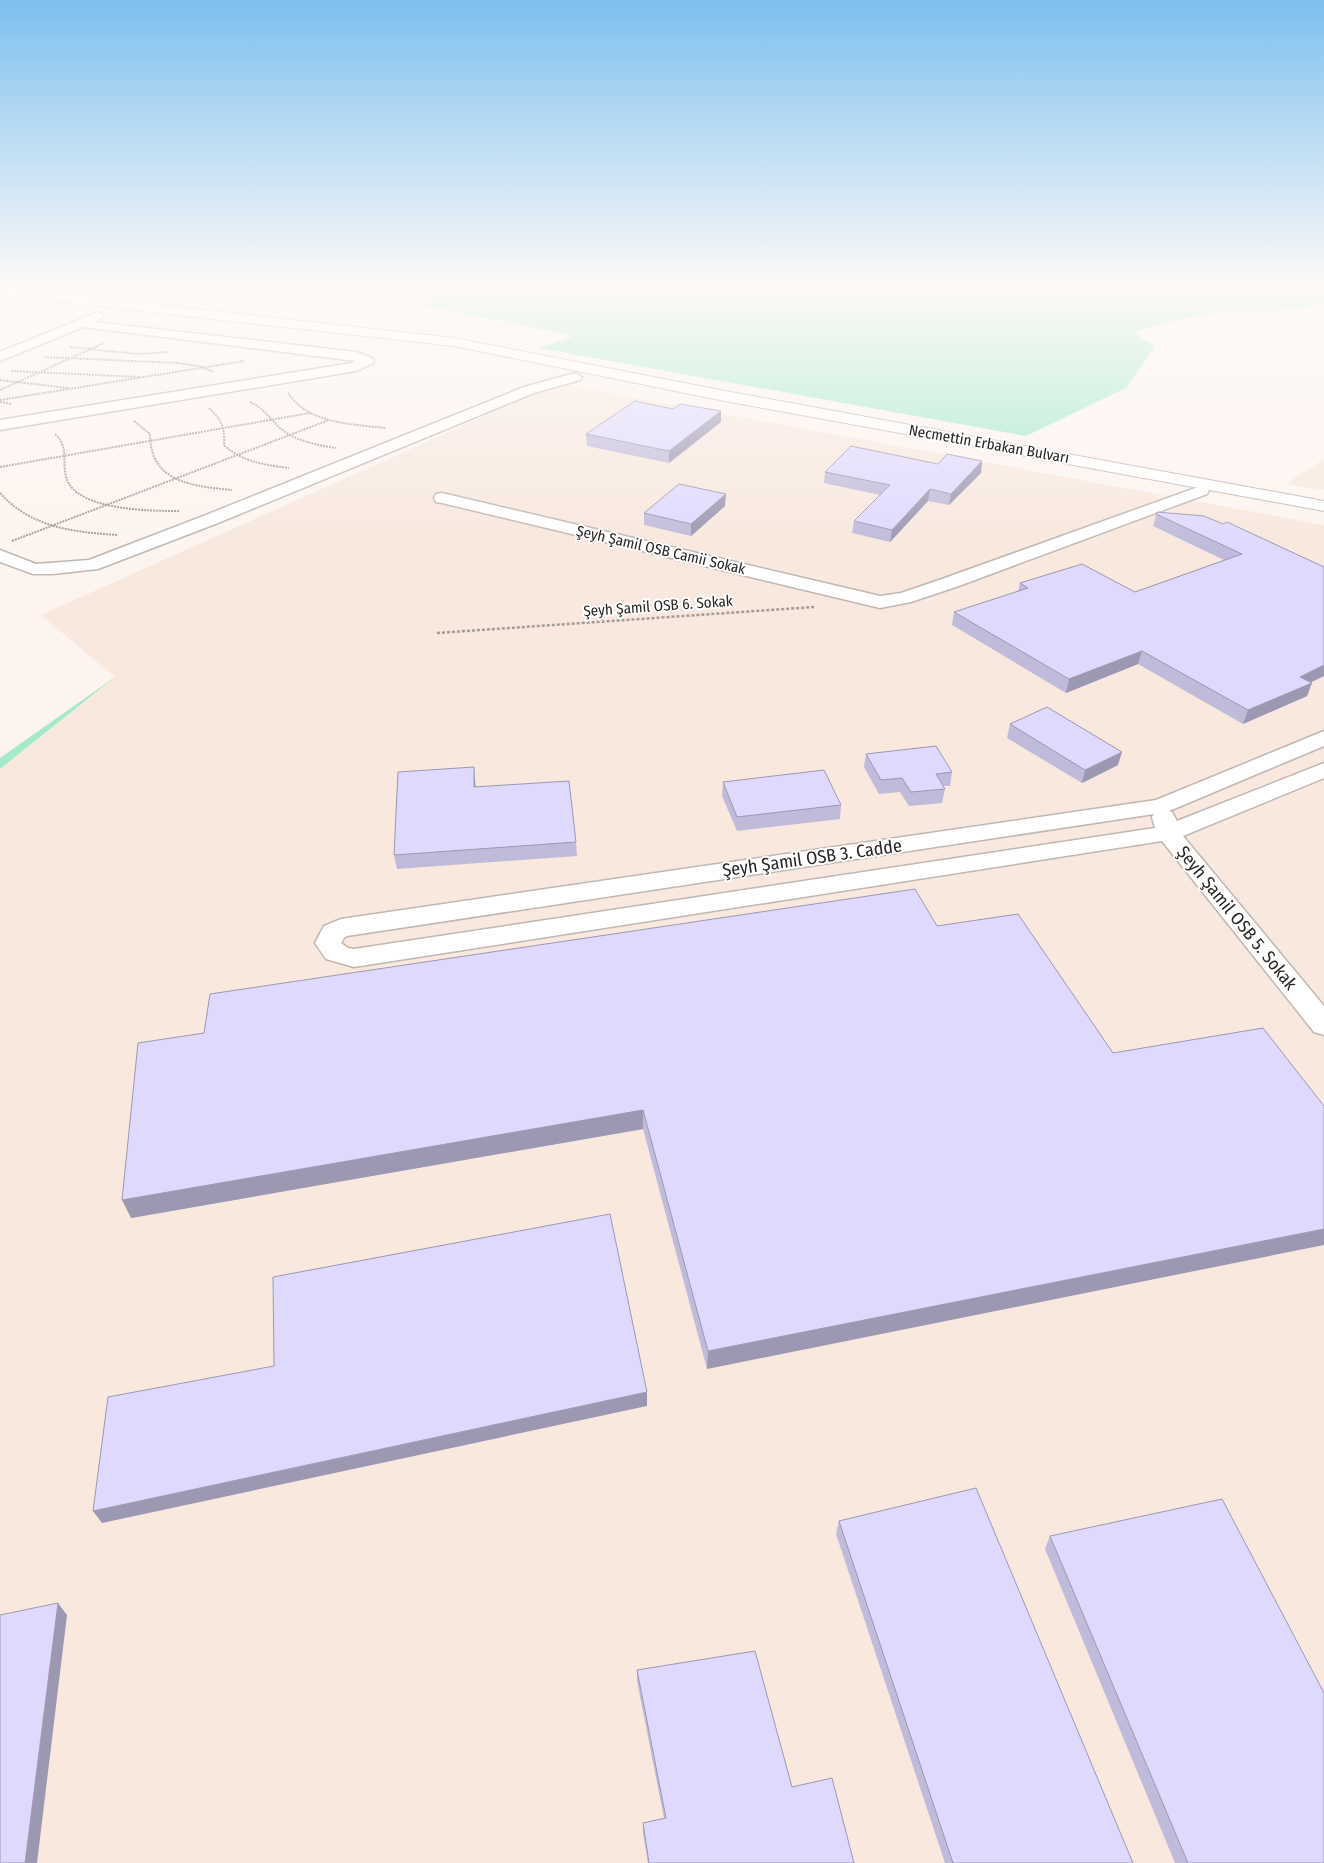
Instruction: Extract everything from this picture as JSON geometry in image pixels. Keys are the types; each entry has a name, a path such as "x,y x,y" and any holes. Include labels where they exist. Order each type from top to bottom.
{"main road":[{"name":"Necmettin Erbakan Bulvarı","path":"560,374 1324,514"},
{"name":"Necmettin Erbakan Bulvarı","path":"614,374 1324,506"}],"street":[{"path":"0,426 315,374"},
{"path":"3,549 33,569 53,570 92,565 194,526 520,394 575,377"},
{"name":"Şeyh Şamil OSB Camii Sokak","path":"442,498 880,602 904,598 949,583 1200,491"},
{"name":"Şeyh Şamil OSB 3. Cadde","path":"1168,833 354,958 335,953 330,948 329,937 333,932 341,928 1161,806 1324,738"},
{"path":"1168,833 1324,770"},
{"name":"Şeyh Şamil OSB 5. Sokak","path":"1161,806 1168,833 1324,1025"}],"path":[{"path":"0,390 34,374"},
{"path":"118,374 153,379"},
{"path":"0,400 163,374"},
{"path":"216,374 232,388"},
{"path":"0,380 94,392 101,397 108,408"},
{"path":"249,402 265,409 285,432 312,443 338,448"},
{"path":"208,407 217,415 226,430 224,444 236,455 257,463 296,468"},
{"path":"0,467 310,413"},
{"path":"132,420 150,434 152,455 158,466 176,478 212,488 241,490"},
{"path":"3,549 54,525 330,420"},
{"path":"54,433 58,437 66,455 66,480 75,490 107,505 140,510 184,511"},
{"path":"0,493 11,506 23,515 84,533 126,535"},
{"name":"Şeyh Şamil OSB 6. Sokak","path":"438,633 821,606"}],"shaded area":[{"path":"558,383 1324,525 1324,1863 0,1863 0,769 115,677 41,615"},
{"path":"1324,459 1324,490 1286,484"}],"green space":[{"path":"683,374 1136,374 1126,388 1026,436"},
{"path":"115,677 0,769 0,758"}],"building":[{"path":"635,401 673,409 680,404 721,411 669,451 586,434"},
{"path":"851,446 938,464 947,454 982,461 951,494 930,489 892,530 854,521 890,485 825,472"},
{"path":"679,484 726,494 691,524 644,513"},
{"path":"1157,512 1204,516 1223,524 1227,522 1324,567 1324,665 1300,677 1312,683 1248,710 1142,651 1069,679 954,612 1028,588 1020,583 1082,564 1135,592 1242,554 1156,514"},
{"path":"1047,707 1122,752 1085,770 1010,724"},
{"path":"936,746 952,772 936,774 945,789 911,792 902,778 881,780 866,754"},
{"path":"474,767 474,787 569,781 576,842 394,855 398,772"},
{"path":"824,770 841,805 737,817 723,782"},
{"path":"915,889 937,926 1018,914 1113,1053 1263,1028 1324,1106 1324,1229 708,1351 643,1110 122,1200 138,1043 204,1033 210,994"},
{"path":"610,1214 647,1392 93,1511 108,1397 274,1366 273,1277"},
{"path":"976,1488 1133,1863 953,1863 839,1521"},
{"path":"1222,1499 1324,1693 1324,1863 1188,1863 1050,1536"},
{"path":"58,1603 25,1863 0,1863 0,1615"},
{"path":"755,1651 792,1787 832,1778 854,1863 649,1863 643,1823 666,1818 637,1670"}]}
